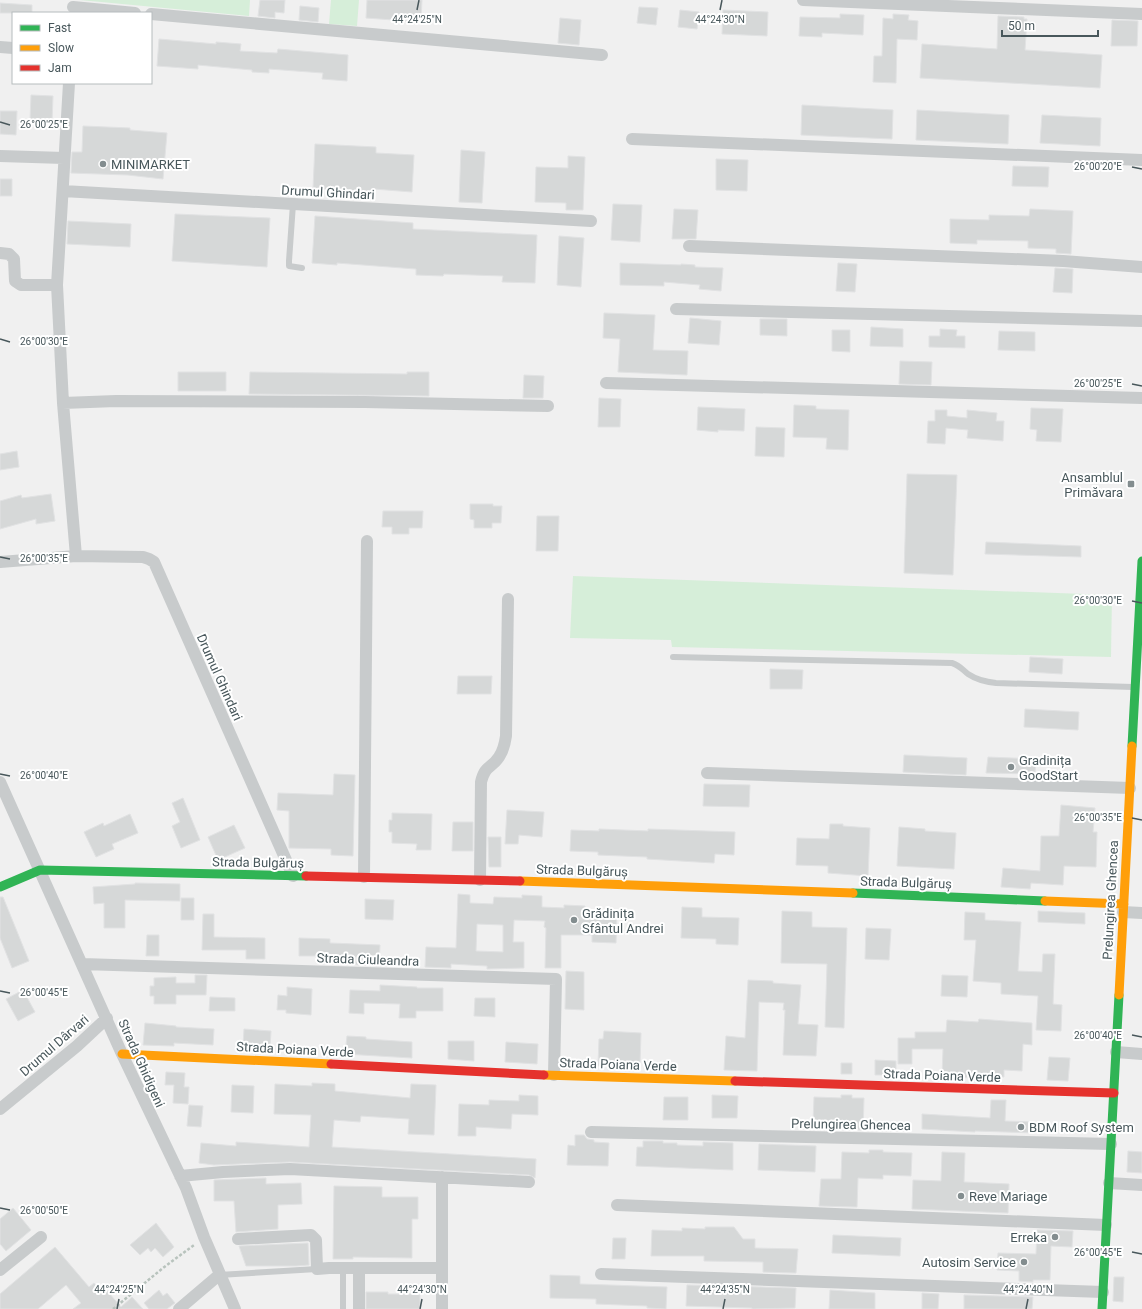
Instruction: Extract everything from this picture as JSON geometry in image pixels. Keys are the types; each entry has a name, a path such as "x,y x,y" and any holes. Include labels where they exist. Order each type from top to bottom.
{"street":[{"path":"803,0 1142,14"},
{"path":"73,7 125,12"},
{"path":"152,14 602,55"},
{"path":"0,47 12,48"},
{"path":"69,84 57,285 63,403 76,556"},
{"path":"632,139 1142,160"},
{"path":"0,156 64,158"},
{"name":"Drumul Ghindari","path":"63,191 591,221"},
{"path":"689,246 1063,261 1142,267"},
{"path":"0,253 9,254 14,259 16,281 21,285 57,285"},
{"path":"676,309 1142,321"},
{"path":"606,383 1142,398"},
{"path":"63,403 116,401 357,402 548,406"},
{"path":"364,877 367,541"},
{"name":"Drumul Ghindari","path":"0,562 76,556 143,557 154,562 293,876"},
{"name":"Prelungirea Ghencea","path":"1102,1309 1135,687 1139,662 1142,561"},
{"path":"480,880 481,782 483,773 498,758 506,736 508,599"},
{"path":"707,773 1130,788"},
{"name":"Strada Ghidigeni","path":"0,782 122,1054 180,1176 219,1275 235,1309"},
{"path":"0,887 40,870"},
{"name":"Strada Bulgăruș","path":"40,870 480,880 1124,908"},
{"path":"1124,908 1142,913"},
{"name":"Strada Ciuleandra","path":"82,964 556,979 552,1075"},
{"name":"Drumul Dârvari","path":"0,1109 77,1046 107,1018"},
{"path":"1116,1052 1142,1054"},
{"name":"Strada Poiana Verde","path":"122,1054 552,1075 1114,1093"},
{"name":"Prelungirea Ghencea","path":"591,1132 1111,1144"},
{"path":"180,1176 223,1172 290,1169 529,1182"},
{"path":"442,1177 442,1309"},
{"path":"1109,1183 1142,1185"},
{"path":"617,1205 1106,1225"},
{"path":"238,1239 311,1235 316,1240 317,1269 343,1267 441,1268"},
{"path":"0,1270 41,1237"},
{"path":"359,1268 359,1309"},
{"path":"601,1274 1103,1292"},
{"path":"179,1309 219,1275"}],"lane":[{"path":"293,204 289,266 302,268"},
{"path":"673,657 952,663 958,665 970,676 983,682 1135,687"},
{"path":"343,1267 343,1309"},
{"path":"219,1275 317,1269"}],"path":[{"path":"113,1309 204,1237"}],"green space":[{"path":"80,0 250,0 249,16"},
{"path":"331,0 359,0 357,26 329,24"},
{"path":"573,576 1112,595 1111,657 672,647 671,640 570,638"}],"building":[{"path":"260,0 285,0 284,13 275,12 275,18 258,16"},
{"path":"367,0 422,0 421,22 366,18"},
{"path":"0,3 32,5 32,12 0,13"},
{"path":"300,6 319,8 318,22 299,20"},
{"path":"639,7 658,8 656,25 637,23"},
{"path":"680,10 699,12 697,29 678,27"},
{"path":"723,10 768,12 767,36 722,34"},
{"path":"840,14 864,15 863,35 822,33 822,37 799,36 800,17 840,18"},
{"path":"893,14 909,15 908,20 918,21 917,40 897,39 896,83 873,82 874,56 882,56 883,18 893,19"},
{"path":"998,16 1024,17 1024,19 1027,19 1025,50 1102,55 1100,88 920,78 922,44 997,49"},
{"path":"560,18 581,20 579,45 558,43"},
{"path":"1112,20 1138,21 1137,46 1111,46"},
{"path":"159,39 216,44 216,42 241,44 240,51 277,53 278,49 348,55 347,81 322,79 323,73 269,69 269,73 252,72 252,70 198,65 198,69 157,66"},
{"path":"31,95 53,96 52,122 30,121"},
{"path":"802,105 893,110 892,139 801,135"},
{"path":"917,110 1009,115 1008,144 916,140"},
{"path":"0,111 17,111 16,135 0,134"},
{"path":"1042,115 1101,118 1100,146 1040,143"},
{"path":"83,126 130,128 130,130 167,133 163,179 128,175 71,173 72,152 82,152"},
{"path":"315,144 376,147 376,153 414,155 412,192 374,189 374,192 313,189"},
{"path":"461,150 485,152 482,203 459,202"},
{"path":"568,156 585,157 583,210 566,210 566,203 535,202 536,167 568,168"},
{"path":"716,159 748,160 747,191 716,190"},
{"path":"1013,166 1049,167 1048,187 1012,186"},
{"path":"0,179 12,179 12,196 0,196"},
{"path":"613,204 642,205 640,242 611,240"},
{"path":"674,209 698,210 696,239 672,239"},
{"path":"1030,209 1073,211 1071,254 1056,253 1056,249 1028,248 1028,241 977,240 977,244 950,243 950,219 989,220 989,215 1029,216"},
{"path":"175,214 270,218 267,267 172,261"},
{"path":"315,216 413,223 413,229 537,235 535,283 502,282 503,276 444,274 443,276 416,275 416,269 337,263 337,265 312,263"},
{"path":"68,221 131,224 130,247 67,244"},
{"path":"559,236 584,238 581,287 557,285"},
{"path":"620,263 681,264 695,265 695,267 723,268 721,291 699,289 700,285 664,282 664,286 620,285"},
{"path":"838,263 857,264 855,292 836,291"},
{"path":"1055,268 1073,269 1072,293 1053,292"},
{"path":"604,313 655,315 653,350 688,351 687,375 618,372 620,339 603,338"},
{"path":"690,318 721,321 719,345 688,343"},
{"path":"760,319 787,319 787,336 760,335"},
{"path":"871,327 903,329 903,347 870,346"},
{"path":"940,329 957,330 956,336 965,336 965,348 929,347 929,336 940,336"},
{"path":"832,330 850,330 850,352 832,351"},
{"path":"999,331 1035,332 1035,351 998,350"},
{"path":"900,361 932,362 931,385 899,384"},
{"path":"178,372 226,372 226,391 178,391"},
{"path":"250,372 407,374 407,372 429,372 429,396 249,394"},
{"path":"524,375 544,376 543,398 523,398"},
{"path":"599,398 621,399 620,427 598,427"},
{"path":"794,405 816,406 816,409 849,410 848,450 826,449 827,438 793,437"},
{"path":"698,407 745,409 744,431 718,430 718,432 697,430"},
{"path":"1031,408 1063,409 1061,442 1036,441 1037,430 1030,429"},
{"path":"935,410 947,410 947,416 967,418 967,410 997,413 996,421 1004,421 1003,441 967,438 968,430 946,428 945,444 927,443 928,421 935,421"},
{"path":"756,427 785,428 784,457 755,456"},
{"path":"17,451 19,467 0,470 0,454"},
{"path":"907,474 957,475 953,575 904,573"},
{"path":"51,494 55,521 36,524 36,519 0,529 0,501 21,495 22,498"},
{"path":"470,504 493,504 493,506 502,506 501,523 492,523 492,528 474,528 474,520 470,519"},
{"path":"383,511 423,511 422,528 409,528 409,534 392,534 392,527 382,527"},
{"path":"537,516 559,516 558,551 536,551"},
{"path":"986,542 1081,546 1081,557 985,554"},
{"path":"1030,657 1063,659 1062,674 1029,672"},
{"path":"770,669 803,670 802,689 770,689"},
{"path":"458,676 492,676 491,694 457,694"},
{"path":"1025,709 1079,712 1078,730 1024,727"},
{"path":"904,755 967,758 966,775 903,772"},
{"name":"Gradinița GoodStart","path":"988,757 1036,759 1035,774 986,773"},
{"path":"334,774 355,775 353,856 331,855 331,849 289,848 289,811 277,810 278,793 333,795"},
{"path":"704,784 750,785 749,807 703,806"},
{"path":"183,798 200,840 181,848 172,826 180,822 172,803"},
{"path":"1061,805 1095,808 1093,832 1097,832 1096,867 1064,866 1063,885 1031,883 1030,889 1001,887 1003,868 1040,871 1041,836 1059,836"},
{"path":"507,810 544,812 542,837 519,835 518,844 505,844"},
{"path":"392,813 432,814 431,850 416,850 417,844 392,843 392,832 389,832 389,820 392,820"},
{"path":"130,814 138,833 112,844 114,849 96,857 84,832 103,823 104,826"},
{"path":"453,822 473,822 473,851 452,851"},
{"path":"830,824 843,824 843,826 870,828 868,876 828,873 828,866 796,865 797,838 829,839"},
{"path":"234,825 245,848 218,860 208,837"},
{"path":"899,827 925,829 925,831 956,833 954,869 897,866"},
{"path":"599,829 735,832 734,855 715,854 714,863 647,859 647,857 598,855 598,852 570,851 571,830 599,831"},
{"path":"488,837 501,837 501,867 489,867"},
{"path":"135,883 180,884 180,901 125,900 125,928 104,928 104,903 94,904 93,887"},
{"path":"458,894 470,895 470,903 493,904 494,897 522,898 522,895 542,896 542,907 564,908 564,905 585,906 584,915 604,915 604,913 617,913 616,943 592,942 592,935 561,935 561,968 545,968 545,921 514,920 513,942 524,942 524,968 487,969 487,966 451,964 451,968 425,967 426,947 456,948","holes":["477,924 503,925 503,952 476,951"]},
{"path":"0,897 3,897 29,961 12,968 0,938"},
{"path":"181,898 194,898 194,920 181,920"},
{"path":"365,899 394,900 393,920 365,919"},
{"path":"682,907 702,908 702,917 739,918 738,945 716,944 716,939 681,938"},
{"path":"782,911 812,912 812,927 847,928 844,1028 825,1027 827,964 781,963"},
{"path":"1038,911 1085,913 1085,924 1038,922"},
{"path":"965,912 985,913 985,920 1021,922 1018,971 1042,972 1043,954 1055,954 1053,1004 1062,1005 1061,1031 1036,1030 1038,996 1001,994 1001,983 973,981 976,940 964,940"},
{"path":"203,914 214,914 214,937 265,938 265,959 246,959 246,950 202,950"},
{"path":"866,928 891,929 889,960 865,959"},
{"path":"147,935 159,935 159,956 146,956"},
{"path":"299,938 330,939 330,943 380,945 379,966 343,964 343,961 317,961 317,956 299,956"},
{"path":"566,971 584,972 584,1010 565,1009"},
{"path":"195,975 207,975 206,995 176,995 176,1004 154,1004 154,996 150,996 150,986 154,986 154,978 176,977 176,983 195,983"},
{"path":"942,975 968,976 967,997 941,996"},
{"path":"748,980 773,981 773,983 801,985 798,1024 818,1025 816,1056 783,1055 784,1003 759,1002 757,1071 724,1070 726,1036 745,1038"},
{"path":"380,985 417,988 443,988 443,1011 416,1011 416,1018 399,1018 400,1004 364,1003 364,1014 349,1013 350,990 380,991"},
{"path":"287,987 312,989 311,1015 286,1013 286,1010 277,1010 278,995 287,996"},
{"path":"23,990 35,1012 18,1021 6,999"},
{"path":"210,997 235,998 235,1011 209,1011"},
{"path":"475,998 495,998 495,1017 474,1016"},
{"path":"979,1019 1032,1023 1032,1045 1023,1044 1022,1071 1004,1070 1004,1077 942,1077 943,1049 912,1049 912,1064 898,1064 898,1038 915,1038 915,1032 946,1032 947,1020 978,1022"},
{"path":"145,1023 176,1027 214,1029 213,1045 174,1043 174,1046 143,1045"},
{"path":"244,1029 271,1031 270,1048 243,1046"},
{"path":"604,1031 641,1033 640,1064 611,1063 611,1066 598,1066 599,1039 603,1039"},
{"path":"347,1036 366,1037 366,1039 412,1042 412,1058 345,1054"},
{"path":"448,1041 474,1041 474,1061 448,1059"},
{"path":"506,1042 538,1044 537,1064 505,1062"},
{"path":"1049,1057 1070,1058 1068,1081 1047,1080"},
{"path":"875,1060 896,1061 896,1075 875,1075"},
{"path":"841,1063 852,1063 852,1074 841,1074"},
{"path":"166,1072 185,1073 184,1087 189,1087 188,1104 173,1103 174,1085 165,1085"},
{"path":"312,1083 335,1084 335,1091 410,1098 411,1084 436,1085 434,1135 408,1134 409,1119 361,1116 360,1122 334,1120 332,1147 536,1159 535,1178 529,1175 290,1162 214,1165 199,1163 201,1143 236,1146 236,1142 309,1147 311,1115 274,1114 275,1084 312,1086"},
{"path":"232,1085 254,1086 253,1113 231,1112"},
{"path":"519,1095 538,1096 538,1115 512,1114 511,1129 476,1127 476,1136 458,1136 459,1104 489,1105 489,1100 519,1101"},
{"path":"712,1095 738,1096 737,1118 712,1118"},
{"path":"841,1095 852,1095 852,1098 864,1098 863,1130 845,1129 845,1125 813,1124 814,1097 841,1098"},
{"path":"664,1097 688,1097 688,1120 663,1120"},
{"path":"991,1100 1006,1100 1005,1121 1037,1122 1036,1133 922,1129 922,1114 990,1118"},
{"path":"189,1105 203,1106 201,1127 187,1126"},
{"path":"575,1135 584,1135 587,1139 594,1140 594,1142 609,1143 608,1166 567,1165 568,1145 575,1146"},
{"path":"643,1141 663,1141 663,1143 677,1143 677,1145 703,1146 703,1142 733,1143 733,1170 636,1166 637,1147 643,1147"},
{"path":"759,1144 816,1146 815,1172 758,1170"},
{"path":"869,1150 912,1153 911,1176 883,1175 883,1179 858,1178 857,1207 819,1206 821,1179 841,1179 842,1152 869,1153"},
{"path":"1128,1151 1142,1152 1142,1173 1127,1172"},
{"name":"Reve Mariage","path":"942,1152 965,1153 964,1182 1009,1184 1008,1213 912,1209 913,1180 941,1181"},
{"path":"266,1178 266,1184 301,1183 302,1204 278,1205 278,1229 236,1232 234,1201 214,1201 214,1180"},
{"path":"334,1186 382,1187 382,1197 418,1197 418,1219 412,1219 412,1258 353,1257 353,1259 333,1259"},
{"path":"13,1208 31,1230 6,1251 0,1244 0,1219"},
{"path":"156,1223 174,1247 163,1257 155,1248 151,1252 148,1248 140,1255 130,1245"},
{"path":"705,1227 734,1227 743,1239 755,1239 755,1248 798,1249 796,1273 763,1272 763,1262 704,1261 704,1256 651,1256 652,1230 682,1231 682,1228 705,1229"},
{"name":"Autosim Service","path":"1037,1230 1073,1231 1072,1247 1051,1246 1050,1280 1033,1280 1033,1282 1019,1281 1019,1271 997,1270 998,1253 1036,1254"},
{"path":"833,1235 901,1238 900,1256 832,1253"},
{"path":"613,1238 626,1238 625,1259 612,1259"},
{"path":"308,1243 309,1265 296,1266 246,1266 239,1246"},
{"path":"55,1247 89,1287 94,1283 100,1289 103,1286 121,1307 132,1297 143,1309 73,1309 81,1303 66,1285 38,1309 0,1309 0,1294"},
{"path":"550,1275 580,1276 580,1284 667,1287 666,1309 647,1308 647,1306 596,1304 596,1299 550,1298"},
{"path":"1114,1277 1124,1277 1123,1302 1113,1301"},
{"path":"687,1285 796,1288 795,1308 752,1309 686,1306"},
{"path":"159,1290 163,1296 167,1293 175,1303 167,1309 149,1309 144,1303"},
{"path":"830,1290 875,1293 875,1309 829,1309"},
{"path":"366,1292 420,1294 420,1309 366,1309"},
{"path":"922,1293 939,1294 938,1309 922,1309"},
{"path":"964,1295 1033,1297 1032,1309 964,1309"}],"traffic: fast":[{"path":"1132,746 1142,561"},
{"path":"0,887 40,870 306,876"},
{"path":"853,893 1045,901"},
{"path":"1102,1309 1119,995"}],"traffic: slow":[{"path":"1119,995 1132,746"},
{"path":"520,881 853,893"},
{"path":"1045,901 1124,904"},
{"path":"122,1054 331,1064"},
{"path":"544,1075 735,1081"}],"traffic: jam":[{"path":"306,876 520,881"},
{"path":"331,1064 544,1075"},
{"path":"735,1081 1114,1093"}],"place":[{"name":"MINIMARKET","path":"103,164"},
{"name":"Ansamblul Primăvara","path":"1131,484"},
{"name":"Gradinița GoodStart","path":"1011,767"},
{"name":"Grădinița Sfântul Andrei","path":"574,920"},
{"name":"BDM Roof System","path":"1021,1127"},
{"name":"Reve Mariage","path":"961,1196"},
{"name":"Erreka","path":"1055,1237"},
{"name":"Autosim Service","path":"1024,1262"}]}
